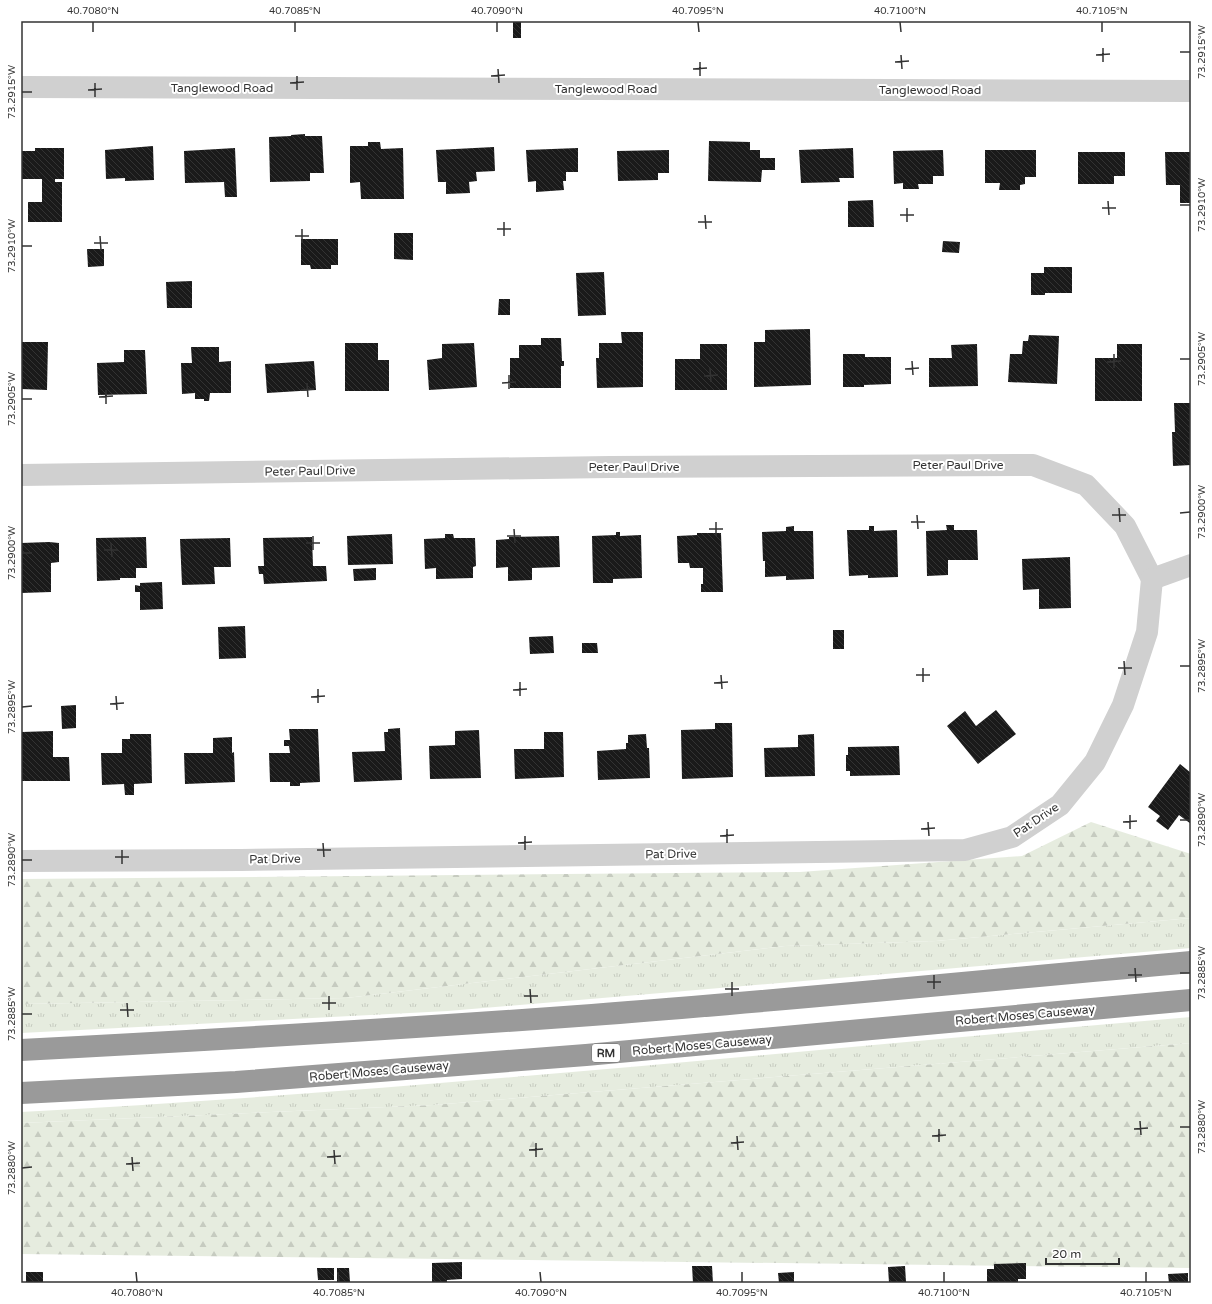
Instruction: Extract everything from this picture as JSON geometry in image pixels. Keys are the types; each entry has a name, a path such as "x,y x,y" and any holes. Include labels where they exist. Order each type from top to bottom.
{"highway":[{"path":"21,1050 244,1038 591,1015 1191,962"},
{"name":"Robert Moses Causeway","path":"21,1094 236,1082 586,1055 1191,1000"}],"street":[{"name":"Tanglewood Road","path":"21,87 1191,91"},
{"name":"Peter Paul Drive","path":"21,475 610,466 1033,465 1086,485 1124,526 1152,579"},
{"path":"1152,579 1191,565"},
{"name":"Pat Drive","path":"21,861 233,860 965,850 1012,837 1060,805 1095,762 1123,704 1147,632 1152,579"}],"green space":[{"path":"1091,822 1191,854 1191,918 936,941 785,946 346,998 21,1004 21,879 800,872 1022,856"},
{"path":"1191,918 1191,948 448,1011 21,1033 21,1004 346,998 785,946 936,941"},
{"path":"1191,1017 1191,1043 433,1105 21,1123 21,1112 314,1093 606,1069"},
{"path":"1191,1043 1191,1268 21,1254 21,1123 433,1105"}],"building":[{"path":"513,21 521,21 521,38 513,38"},
{"path":"305,134 305,136 322,136 324,173 310,173 310,181 270,182 269,137"},
{"path":"709,141 750,142 750,150 760,150 760,158 775,158 775,170 762,170 761,182 708,181"},
{"path":"368,142 380,142 381,149 403,148 404,199 361,199 360,182 350,183 350,146 368,146"},
{"path":"153,146 154,180 125,181 125,178 106,179 105,150"},
{"path":"494,147 495,171 476,172 477,181 469,182 470,193 446,194 446,182 438,182 436,150"},
{"path":"35,148 64,148 64,179 55,179 55,182 62,182 62,222 28,222 28,202 42,202 42,179 21,179 21,151 35,151"},
{"path":"235,148 237,197 225,197 224,182 185,183 184,151"},
{"path":"578,148 578,172 566,172 566,181 563,181 564,190 536,192 536,181 528,182 526,150"},
{"path":"853,148 854,178 839,178 840,182 801,183 799,150"},
{"path":"669,150 669,173 658,173 658,180 618,181 617,151"},
{"path":"943,150 944,176 933,176 933,184 918,184 919,189 903,189 903,183 894,184 893,151"},
{"path":"985,150 1036,150 1036,177 1025,177 1025,184 1020,185 1020,190 999,190 1000,183 985,183"},
{"path":"1078,152 1125,152 1125,176 1114,176 1114,184 1078,184"},
{"path":"1165,152 1191,152 1191,203 1180,203 1180,185 1166,185"},
{"path":"873,200 874,227 848,227 848,201"},
{"path":"394,233 413,233 413,260 394,259"},
{"path":"301,239 338,239 338,265 331,265 331,269 311,269 310,265 301,265"},
{"path":"943,241 960,242 959,253 942,252"},
{"path":"87,249 104,249 104,266 88,267"},
{"path":"1044,267 1072,267 1072,293 1045,293 1045,295 1031,295 1031,273 1044,273"},
{"path":"604,272 606,315 578,316 576,273"},
{"path":"192,281 192,308 167,308 166,282"},
{"path":"499,299 510,299 510,315 498,315"},
{"path":"810,329 811,385 754,387 754,342 765,342 765,330"},
{"path":"621,332 643,332 643,387 597,388 596,358 599,358 599,343 622,343"},
{"path":"1029,335 1059,336 1057,384 1008,382 1010,354 1022,354 1023,341 1028,341"},
{"path":"541,338 561,338 562,361 564,361 564,366 561,366 561,388 510,388 510,358 519,358 519,345 541,345"},
{"path":"21,342 48,342 47,390 21,389"},
{"path":"345,343 378,343 378,360 389,360 389,391 345,391"},
{"path":"474,343 477,387 429,390 427,360 442,358 442,344"},
{"path":"700,344 727,344 727,390 675,390 675,359 700,359"},
{"path":"977,344 978,386 929,387 929,358 952,358 951,345"},
{"path":"1117,344 1142,344 1142,401 1095,401 1095,358 1117,358"},
{"path":"191,347 219,347 219,362 231,361 231,393 210,393 209,401 204,401 204,399 195,399 195,393 182,394 181,363 192,363"},
{"path":"124,350 145,350 147,394 98,395 97,363 124,362"},
{"path":"843,354 865,354 865,357 891,357 891,384 864,385 864,387 843,387"},
{"path":"314,361 316,390 267,393 265,364"},
{"path":"1174,403 1191,403 1191,465 1173,466 1172,432 1175,432"},
{"path":"946,525 954,525 954,530 977,530 978,560 948,560 948,575 927,576 926,531 947,530"},
{"path":"794,526 794,531 813,531 814,579 786,580 786,576 765,577 762,532 786,531 786,527"},
{"path":"869,526 874,526 874,531 897,530 898,577 868,578 868,575 849,576 847,530 869,530"},
{"path":"616,532 620,532 620,536 641,535 642,578 613,579 613,583 593,583 592,536 616,535"},
{"path":"697,533 721,533 723,592 701,592 701,584 703,584 703,568 690,568 689,563 678,563 677,536 697,535"},
{"path":"392,534 393,564 348,565 347,536"},
{"path":"445,534 453,534 454,538 475,538 476,566 473,567 473,578 436,579 436,568 425,569 424,539 445,538"},
{"path":"559,536 560,567 532,568 532,580 508,581 508,567 496,568 496,540 509,539 509,537"},
{"path":"146,537 147,568 136,568 136,578 120,578 120,580 97,581 96,538"},
{"path":"312,537 313,566 326,566 327,581 264,584 263,574 259,574 258,566 264,566 263,538"},
{"path":"230,538 231,567 214,567 215,584 182,585 180,539"},
{"path":"21,543 59,543 59,562 51,563 51,592 21,593"},
{"path":"1070,557 1071,608 1039,609 1039,589 1023,590 1022,559"},
{"path":"376,568 376,580 354,581 353,569"},
{"path":"162,582 163,609 140,610 140,592 135,592 135,585 140,586 140,583"},
{"path":"245,626 246,658 219,659 218,627"},
{"path":"833,630 844,630 844,649 833,649"},
{"path":"553,636 554,653 530,654 529,637"},
{"path":"582,643 597,643 598,653 582,653"},
{"path":"76,705 76,728 62,729 61,706"},
{"path":"996,710 1016,734 978,764 947,726 965,711 976,726"},
{"path":"715,723 732,723 733,777 682,779 681,730 715,729"},
{"path":"400,728 402,780 354,782 352,752 385,751 384,732 388,732 388,729"},
{"path":"289,729 318,729 320,782 300,783 300,786 290,786 290,782 270,782 269,753 290,753 289,746 284,746 284,740 290,740"},
{"path":"479,730 481,778 430,779 429,746 455,745 455,731"},
{"path":"53,731 53,757 69,757 70,781 22,781 22,732"},
{"path":"544,732 563,732 564,777 515,779 514,749 544,749"},
{"path":"130,734 151,734 152,783 134,784 134,795 125,795 124,784 102,785 101,753 122,753 122,739 130,739"},
{"path":"646,734 647,748 649,748 650,778 598,780 597,751 626,749 628,735"},
{"path":"814,734 815,776 765,777 764,748 798,747 798,735"},
{"path":"232,737 235,782 185,784 184,753 213,753 213,738"},
{"path":"899,746 900,775 850,776 850,771 846,771 846,755 848,755 848,747"},
{"path":"1180,764 1191,773 1191,824 1179,815 1168,830 1156,821 1160,816 1148,807"},
{"path":"462,1262 462,1279 447,1280 447,1283 432,1283 432,1263"},
{"path":"1026,1263 1026,1279 1018,1279 1018,1282 987,1282 987,1269 994,1269 994,1264"},
{"path":"692,1266 712,1266 713,1283 693,1283"},
{"path":"905,1266 906,1282 889,1283 888,1267"},
{"path":"317,1268 334,1268 334,1280 318,1280"},
{"path":"337,1268 349,1268 350,1282 337,1282"},
{"path":"26,1272 43,1272 43,1282 26,1283"},
{"path":"794,1272 794,1283 779,1283 778,1273"},
{"path":"1188,1273 1188,1283 1169,1283 1168,1274"}]}
